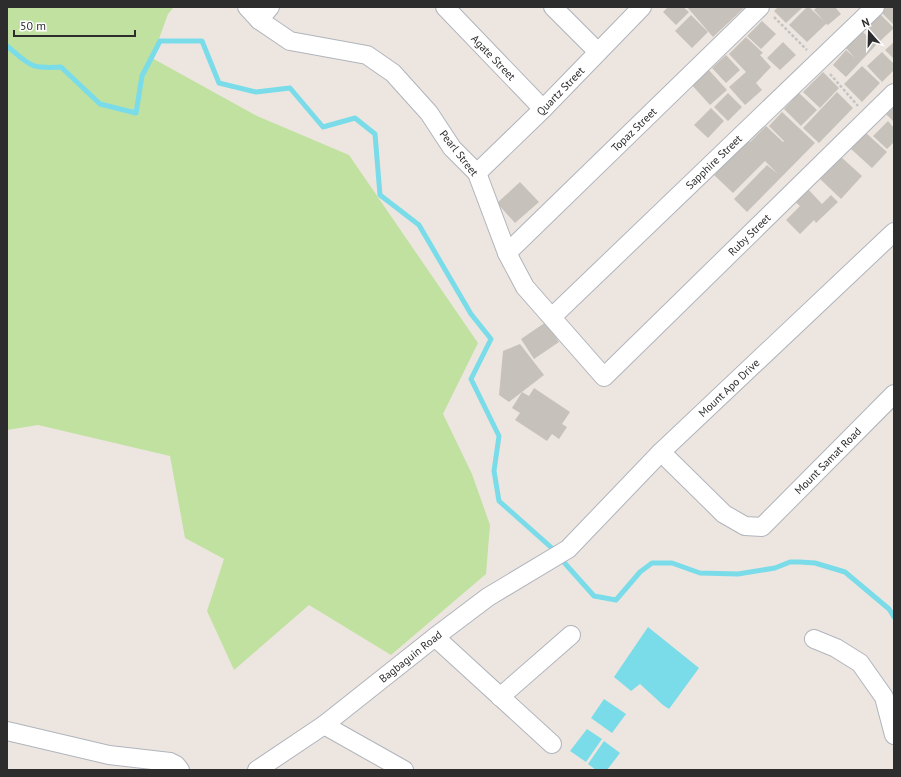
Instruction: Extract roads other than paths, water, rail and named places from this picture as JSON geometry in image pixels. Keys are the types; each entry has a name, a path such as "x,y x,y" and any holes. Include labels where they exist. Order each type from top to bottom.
{"street":[{"name":"Pearl Street","path":"247,7 264,14 290,41 367,55 393,73 429,113 452,148 477,173 507,253 525,288 604,377"},
{"name":"Agate Street","path":"444,7 543,109"},
{"path":"553,7 598,52"},
{"name":"Quartz Street","path":"477,173 543,109 642,7"},
{"name":"Topaz Street","path":"507,253 760,7"},
{"name":"Sapphire Street","path":"552,317 875,7"},
{"name":"Ruby Street","path":"604,377 894,93"},
{"name":"Mount Apo Drive","path":"568,549 661,452 894,232"},
{"name":"Mount Samat Road","path":"661,452 724,514 744,526 762,527 894,394"},
{"name":"Bagbaguin Road","path":"257,770 324,725 435,637 488,598 568,549"},
{"path":"500,697 571,635"},
{"path":"435,637 552,744"},
{"path":"814,639 836,648 860,663 884,697 894,736"},
{"path":"324,725 404,770"},
{"path":"7,731 109,755 170,762 176,765 180,770"}],"water":[{"path":"648,627 699,668 669,709 640,684 631,691 614,677"},
{"path":"604,699 626,714 612,733 591,718"},
{"path":"587,729 602,739 586,762 570,751"},
{"path":"604,741 620,753 607,770 596,770 588,764"}],"waterway":[{"path":"7,46 26,62 36,66 61,67 100,104 136,113 142,76 160,41 202,41 219,83 256,92 290,88 323,127 355,118 375,134 380,195 419,225 471,314 491,339 471,379 499,436 494,471 499,501 553,549"},
{"path":"561,559 594,596 616,600 640,572 652,563 672,563 700,573 738,574 775,568 790,562 815,563 845,572 889,609 894,617"}]}
